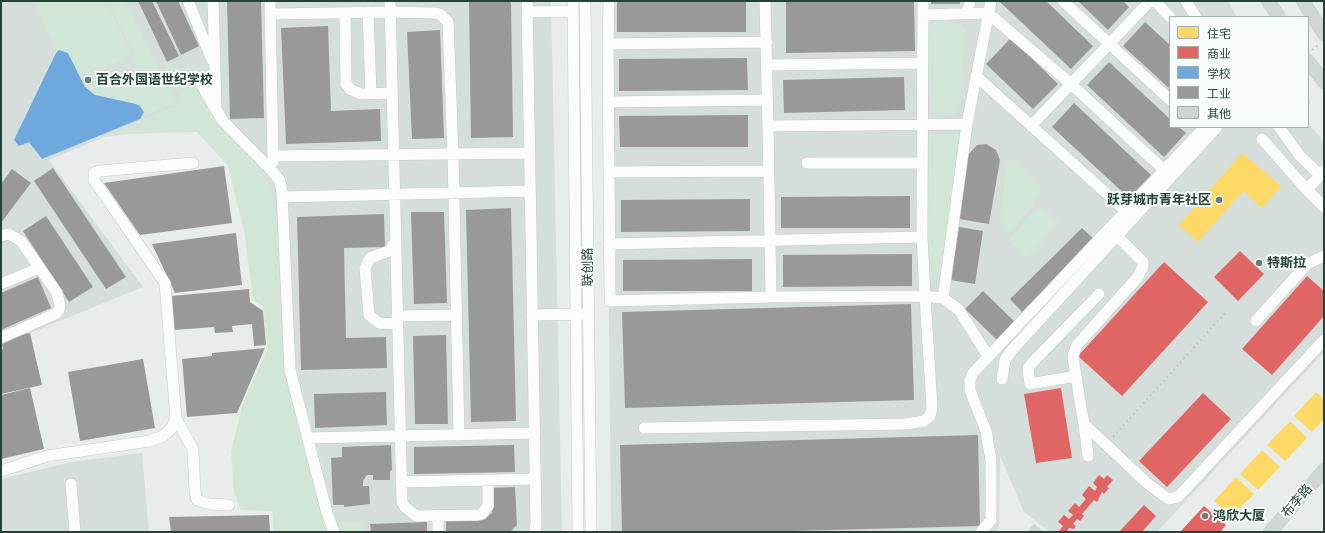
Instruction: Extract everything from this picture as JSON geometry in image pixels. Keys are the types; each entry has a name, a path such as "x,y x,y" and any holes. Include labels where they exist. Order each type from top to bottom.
{"main road":[{"path":"1268,1 1278,16"},
{"path":"1303,1 1324,34"},
{"path":"1309,62 1324,82"},
{"name":"布李路","path":"1270,532 1324,470"}],"street":[{"path":"188,1 214,65"},
{"path":"213,1 216,109"},
{"path":"270,1 273,172"},
{"name":"联创路","path":"586,1 591,532"},
{"path":"609,1 608,102 610,301 771,297 925,296 943,298 959,310 988,356"},
{"path":"766,1 771,297"},
{"path":"644,428 906,424 924,421 930,416 932,408 922,237 923,1"},
{"path":"967,14 970,1"},
{"path":"943,298 967,124 991,1"},
{"path":"1063,1 1169,99"},
{"path":"1031,126 1150,1"},
{"path":"1155,1 1169,16"},
{"path":"1186,1 1195,16"},
{"path":"270,14 368,12 390,6 440,14 448,22 453,154 459,435"},
{"path":"390,6 402,502 410,512 416,516 482,514 488,506 488,480"},
{"path":"535,532 536,479 527,6 573,6"},
{"name":"联创路","path":"573,6 578,532"},
{"path":"368,12 371,94"},
{"path":"345,13 346,84 355,93 392,93"},
{"path":"923,15 988,13 1071,84 1165,171"},
{"path":"608,44 767,42"},
{"path":"767,65 922,63"},
{"path":"976,76 1127,212"},
{"path":"199,80 222,120 280,180 290,370 327,513 334,532"},
{"path":"608,102 767,100"},
{"path":"768,126 967,124"},
{"path":"981,532 991,520 991,460 986,431 970,390 970,380 973,373 1127,212 1202,128"},
{"path":"1002,379 1005,360 1012,350 1216,128"},
{"path":"1280,128 1300,156 1322,173 1307,190"},
{"path":"1262,139 1324,207"},
{"path":"273,156 529,153"},
{"path":"193,163 100,171 94,173 94,180 165,283 176,419 193,449 195,492 197,500 209,504 229,505"},
{"path":"807,163 922,163"},
{"path":"609,172 768,171"},
{"path":"282,198 530,190"},
{"path":"1,236 9,234 21,241 57,293 60,300 59,310 55,314 1,338"},
{"path":"1088,456 1073,356 1077,345 1142,273 1143,262 1117,236"},
{"path":"609,244 922,237"},
{"path":"396,240 389,251 370,258 365,268 368,315 379,323 457,315"},
{"path":"1256,321 1307,264 1324,256"},
{"path":"1,284 39,268"},
{"path":"1076,376 1030,384 1028,368 1099,294"},
{"path":"532,315 588,314"},
{"path":"1063,332 1077,345"},
{"path":"1084,424 1162,496 1168,499 1178,497 1324,340"},
{"path":"1,471 47,456 150,441 163,436 171,429 176,419"},
{"path":"308,438 535,433"},
{"path":"401,482 536,479"},
{"path":"71,484 75,532"},
{"path":"438,515 438,532"}],"path":[{"path":"1309,52 1324,41"},
{"path":"1107,444 1226,312"}],"shaded area":[{"path":"1,1 551,1 562,532 331,532 283,376 268,192 187,102 49,160 143,287 1,345"},
{"path":"606,1 1228,1 1236,16 1169,16 1169,128 1309,128 1309,124 1324,142 1324,352 1157,532 1050,532 1024,512 1000,456 999,529 994,532 611,532"},
{"path":"142,453 149,532 1,532 1,479 71,462"}],"green space":[{"path":"34,1 55,1 94,79 103,85 114,87 129,81 135,71 136,66 134,55 108,1 125,1 176,102 97,137"},
{"path":"56,1 106,1 132,55 92,74"},
{"path":"943,21 960,24 964,27 965,31 959,105 954,114 945,116 936,114 931,110 927,28 935,22"},
{"path":"174,62 202,92 234,138 259,167 271,188 277,218 283,376 320,453 331,510 335,521 365,521 366,532 274,532 272,511 241,510 234,493 231,451 243,403 268,349 263,307 253,299 244,230 228,166 197,132 129,134 99,138 186,102 165,70 165,65"},
{"path":"932,134 956,134 961,140 942,275 937,277 927,273 927,136"},
{"path":"1011,159 1016,161 1038,183 1041,189 1040,195 1012,231 1006,232 1002,229 1001,222 1006,165"},
{"path":"1040,205 1059,223 1027,258 1008,240"}],"building: 住宅":[{"name":"跃芽城市青年社区","path":"1242,153 1281,186 1262,208 1243,191 1198,242 1179,225"},
{"path":"1316,392 1324,399 1324,419 1312,432 1294,416"},
{"path":"1290,421 1307,438 1285,461 1267,445"},
{"path":"1262,450 1280,467 1258,490 1240,474"},
{"path":"1236,477 1254,494 1231,517 1214,501"}],"building: 商业":[{"path":"1240,251 1264,274 1238,301 1214,277"},
{"path":"1164,262 1208,302 1122,396 1078,356"},
{"path":"1307,276 1324,291 1324,316 1272,375 1242,349"},
{"path":"1061,388 1072,458 1036,463 1024,394"},
{"path":"1203,393 1231,419 1167,487 1139,461"},
{"path":"1099,475 1104,479 1107,475 1113,480 1107,487 1109,488 1104,494 1102,492 1097,502 1094,500 1082,514 1084,516 1080,521 1077,519 1073,524 1076,526 1074,529 1069,528 1066,532 1058,532 1063,526 1058,522 1064,515 1069,519 1073,515 1068,511 1075,503 1079,507 1086,499 1082,495 1089,486 1095,491 1097,487 1093,483"},
{"path":"1144,505 1156,516 1142,532 1119,532"},
{"name":"鸿欣大厦","path":"1204,506 1226,525 1220,532 1180,532"}],"building: 学校":[{"path":"59,50 68,53 85,87 95,95 136,104 140,106 144,112 140,119 42,159 29,142 19,146 14,140 56,53"}],"building: 工业":[{"path":"138,1 152,1 179,56 167,62"},
{"path":"156,1 178,1 199,46 181,55"},
{"path":"227,1 261,1 264,118 230,119"},
{"path":"469,1 511,1 513,137 471,138"},
{"path":"617,1 746,1 746,32 617,32"},
{"path":"786,1 914,1 915,51 786,53"},
{"path":"931,1 960,1 960,4 931,4"},
{"path":"999,1 1046,1 1093,46 1071,69"},
{"path":"1078,1 1123,1 1129,7 1108,30"},
{"path":"1145,22 1169,44 1169,88 1123,46"},
{"path":"328,26 331,111 380,109 381,141 286,144 281,28"},
{"path":"440,30 444,138 412,139 407,32"},
{"path":"1011,38 1058,84 1033,109 986,64"},
{"path":"747,58 748,90 619,91 619,59"},
{"path":"1109,62 1169,118 1169,128 1180,128 1186,133 1164,157 1087,85"},
{"path":"904,77 905,110 784,113 783,80"},
{"path":"1074,103 1151,175 1129,198 1052,127"},
{"path":"748,115 748,147 620,147 619,116"},
{"path":"986,144 996,150 1000,160 989,224 959,219 968,155 977,145"},
{"path":"224,166 232,223 140,235 104,183"},
{"path":"53,168 126,277 106,289 34,181"},
{"path":"12,169 31,183 1,223 1,184"},
{"path":"910,196 910,228 781,228 781,197"},
{"path":"750,199 750,231 621,232 621,200"},
{"path":"511,208 516,421 471,422 466,210"},
{"path":"411,212 444,212 447,303 414,304"},
{"path":"384,214 385,247 344,248 346,338 386,337 387,368 301,370 297,217"},
{"path":"46,216 93,287 69,302 23,231"},
{"path":"959,227 983,231 975,284 950,280"},
{"path":"1082,228 1095,240 1022,312 1010,299"},
{"path":"236,233 242,285 175,293 152,244"},
{"path":"912,254 912,286 783,287 783,255"},
{"path":"752,259 752,291 623,291 623,260"},
{"path":"38,277 51,308 1,330 1,293"},
{"path":"249,289 250,302 263,311 266,345 254,346 252,324 232,326 233,332 215,333 214,327 174,330 171,296"},
{"path":"983,291 1015,322 997,340 965,309"},
{"path":"911,304 914,400 625,408 622,312"},
{"path":"30,333 42,385 1,394 1,350 3,349 1,339"},
{"path":"446,335 448,424 415,424 413,336"},
{"path":"265,348 237,413 187,417 182,359 212,356 212,353"},
{"path":"143,359 155,428 80,441 68,372"},
{"path":"30,388 44,449 1,459 1,395"},
{"path":"386,392 387,425 315,428 314,394"},
{"path":"978,435 980,526 754,532 622,532 620,445"},
{"path":"391,445 392,470 390,471 390,480 373,480 373,475 367,475 363,481 363,486 369,486 370,504 344,507 344,505 333,505 331,458 342,457 342,447"},
{"path":"514,445 515,472 414,474 414,447"},
{"path":"515,487 517,525 510,532 446,532 446,519 486,518 492,513 491,488"},
{"path":"269,515 270,532 171,532 169,517"},
{"path":"427,522 427,532 371,532 370,524"}],"building: 其他":[{"path":"1034,524 1044,532 1027,532"}],"place":[{"name":"百合外国语世纪学校","path":"88,80"},
{"name":"跃芽城市青年社区","path":"1219,200"},
{"name":"特斯拉","path":"1259,263"},
{"name":"鸿欣大厦","path":"1205,516"}]}
